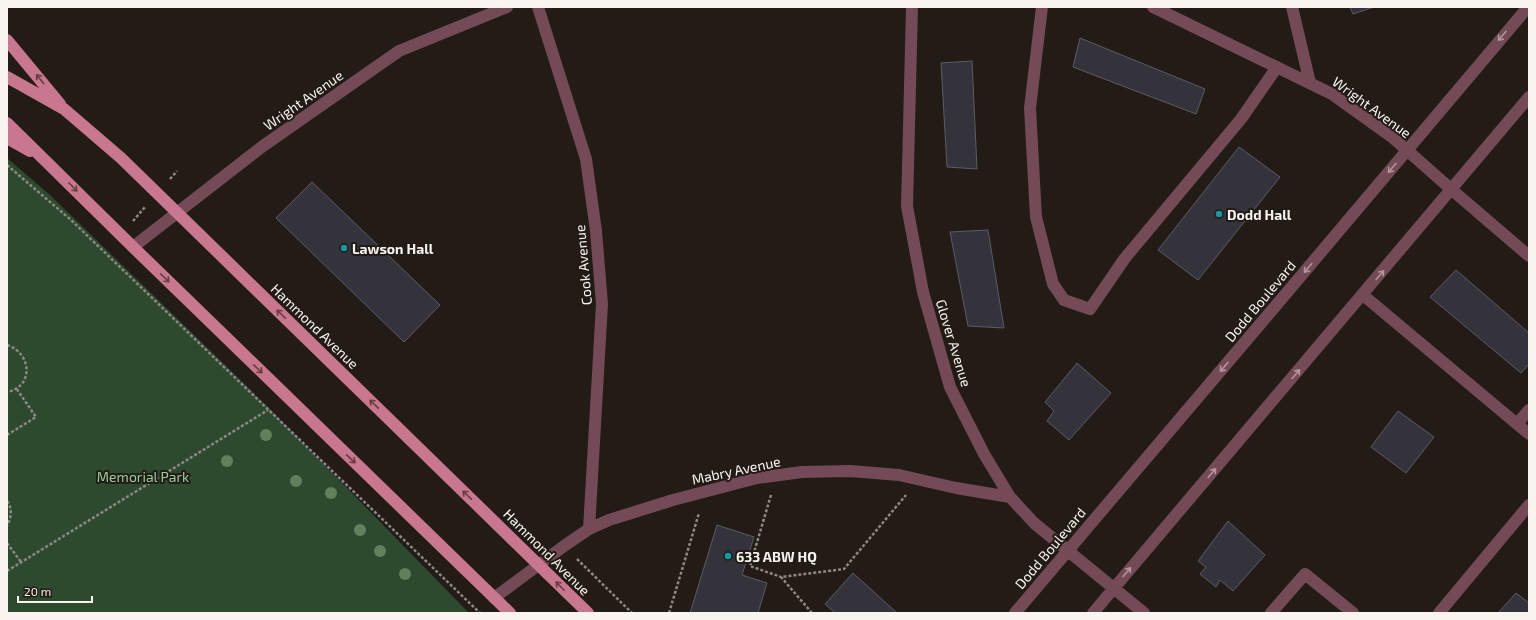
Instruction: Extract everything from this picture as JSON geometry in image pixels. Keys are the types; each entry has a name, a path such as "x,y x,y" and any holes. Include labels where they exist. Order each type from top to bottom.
{"main road":[{"path":"7,40 64,109"},
{"name":"Hammond Avenue","path":"7,77 64,109 121,158 588,613"},
{"path":"7,122 133,247 510,613"},
{"path":"7,138 45,159"}],"street":[{"name":"Wright Avenue","path":"133,247 176,212 263,146 399,51 507,7"},
{"name":"Cook Avenue","path":"538,7 586,159 596,232 602,304 589,529"},
{"name":"Glover Avenue","path":"912,7 907,206 923,292 950,387 984,454 1010,497 1034,522 1144,613"},
{"path":"1042,7 1030,108 1036,217 1053,284 1064,300 1090,309 1125,258 1241,119 1277,67"},
{"name":"Wright Avenue","path":"1153,7 1332,94 1392,137 1529,256"},
{"path":"1292,7 1310,83"},
{"name":"Dodd Boulevard","path":"1014,613 1273,310 1528,7"},
{"path":"1093,613 1452,190 1529,97"},
{"path":"1363,295 1529,434"},
{"path":"1517,424 1529,410"},
{"name":"Mabry Avenue","path":"494,598 538,564 589,529 609,520 673,500 749,480 802,472 850,471 899,476 1010,497"},
{"path":"1439,613 1529,505"},
{"path":"1271,613 1305,574 1353,613"}],"path":[{"path":"7,165 71,220 480,613"},
{"path":"105,253 177,171"},
{"path":"7,345 20,352 25,359 27,366 24,379 16,388 7,392"},
{"path":"7,434 36,417 16,388"},
{"path":"7,571 268,410"},
{"path":"777,476 750,566 781,578 812,613"},
{"path":"781,578 844,569 919,480"},
{"path":"7,501 11,512 10,520 7,526"},
{"path":"669,613 700,509"},
{"path":"7,543 21,562"},
{"path":"564,546 632,613"}],"green space":[{"name":"Memorial Park","path":"7,158 50,195 270,409 469,613 7,613"}],"building":[{"path":"1350,7 1374,7 1353,14"},
{"path":"1080,38 1205,89 1196,114 1073,67"},
{"path":"972,61 977,169 947,167 941,63"},
{"name":"Dodd Hall","path":"1239,147 1280,177 1198,280 1158,250"},
{"name":"Lawson Hall","path":"312,182 440,305 404,342 276,218"},
{"path":"988,230 1004,328 968,326 950,232"},
{"path":"1456,270 1529,333 1529,364 1521,373 1430,297"},
{"path":"1077,363 1111,393 1069,440 1047,421 1054,411 1045,402"},
{"path":"1398,411 1434,437 1406,473 1371,447"},
{"path":"1228,521 1265,555 1233,591 1220,580 1216,587 1200,574 1206,567 1198,561"},
{"name":"633 ABW HQ","path":"717,525 754,537 742,575 767,583 758,613 690,613"},
{"path":"853,573 897,613 835,613 825,604"},
{"path":"1516,593 1529,603 1529,613 1498,613"}],"place":[{"name":"Dodd Hall","path":"1219,214"},
{"name":"Lawson Hall","path":"344,248"},
{"name":"633 ABW HQ","path":"728,556"}]}
